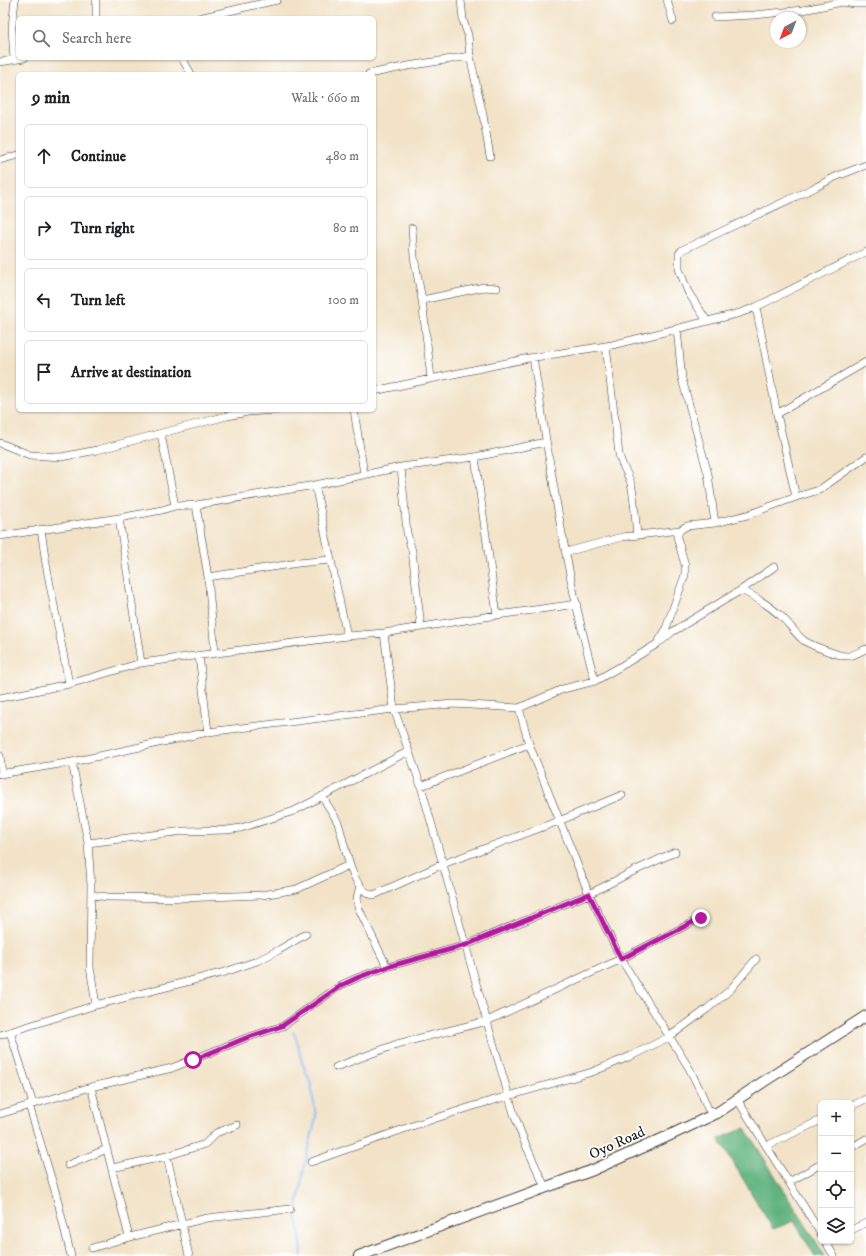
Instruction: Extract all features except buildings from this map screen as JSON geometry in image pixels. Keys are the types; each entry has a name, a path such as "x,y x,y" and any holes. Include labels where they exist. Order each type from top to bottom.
{"highway":[{"name":"Oyo Road","path":"359,1256 593,1170 717,1113 866,1016"}],"street":[{"path":"0,62 14,60 12,27 15,0"},
{"path":"96,0 96,16"},
{"path":"208,16 277,0"},
{"path":"461,0 463,20 468,35 470,56 490,156"},
{"path":"667,0 673,21"},
{"path":"714,17 803,10 842,2 866,4"},
{"path":"376,73 470,56"},
{"path":"183,60 190,72"},
{"path":"0,160 16,156"},
{"path":"707,321 688,292 679,269 679,254 682,250 835,177 866,165"},
{"path":"412,228 414,257 422,300 431,378"},
{"path":"376,391 533,357 606,346 707,321 756,307 866,252"},
{"path":"422,300 484,287 497,288"},
{"path":"756,307 777,414 796,496"},
{"path":"677,329 682,380 708,474 715,523"},
{"path":"606,346 619,454 621,462 629,477 637,535"},
{"path":"533,357 546,442 566,552 586,648 595,680"},
{"path":"777,414 866,362"},
{"path":"0,443 30,455 61,457 97,450 244,412"},
{"path":"354,412 364,474"},
{"path":"161,434 175,506"},
{"path":"0,536 119,518 175,506 196,505 315,485 401,467 475,457 546,442"},
{"path":"475,457 497,615"},
{"path":"566,552 622,537 680,530 687,526 715,523 747,515 796,496 820,490 866,457"},
{"path":"401,467 407,533 413,558 421,627"},
{"path":"315,485 347,636"},
{"path":"196,505 208,577 215,653"},
{"path":"119,518 141,663"},
{"path":"41,529 46,564 70,684"},
{"path":"657,644 665,631 684,575 684,565 677,537 680,530"},
{"path":"208,577 298,563 330,560"},
{"path":"0,756 1,774 72,762 208,732 394,709 454,704 519,708 563,689 595,680 623,665 657,644 672,632 741,590 774,567"},
{"path":"741,590 757,598 782,617 803,640 813,645 849,656 866,649"},
{"path":"0,698 70,684 141,663 347,636 384,633 577,604"},
{"path":"384,633 394,709 421,786 514,1114 524,1141 545,1187"},
{"path":"200,655 208,732"},
{"path":"519,708 529,744 589,894 621,959 688,1068 708,1109 717,1113"},
{"path":"421,786 529,744"},
{"path":"88,843 184,831 227,830 241,828 294,811 409,751"},
{"path":"72,762 88,843 92,885 90,967 96,1005"},
{"path":"322,796 338,824 350,865 360,885 367,893 374,895 443,864 622,795"},
{"path":"0,1114 91,1086 172,1068 246,1038 282,1026 342,985 359,977 387,967 466,945 589,894 674,852"},
{"path":"91,895 108,897 126,896 181,898 262,895 290,892 350,865"},
{"path":"360,885 357,898 358,907 387,967"},
{"path":"336,1067 397,1044 487,1021 621,959 701,918"},
{"path":"0,1035 96,1005 225,972 257,961 306,934"},
{"path":"311,1162 415,1125 477,1105 510,1097 592,1072 631,1056 669,1037 730,990 756,959"},
{"path":"10,1032 56,1194 71,1256"},
{"path":"91,1086 129,1237"},
{"path":"737,1099 818,1229"},
{"path":"854,1105 866,1099"},
{"path":"766,1146 818,1121"},
{"path":"112,1168 167,1156 205,1144 216,1133 237,1125"},
{"path":"854,1146 866,1139"},
{"path":"68,1165 107,1149"},
{"path":"167,1156 189,1256"},
{"path":"789,1182 818,1166"},
{"path":"92,1248 129,1237 216,1216 290,1209"},
{"path":"854,1229 866,1224"},
{"path":"827,1244 834,1256"}],"green space":[{"path":"745,1128 825,1256 815,1256 794,1221 773,1229 719,1139"}],"waterway":[{"path":"293,1032 302,1062 311,1084 316,1117 304,1168 296,1215 300,1233 302,1256"}],"route":[{"path":"193,1060 246,1038 282,1026 342,985 359,977 387,967 466,945 589,894 621,959 701,918"}]}
